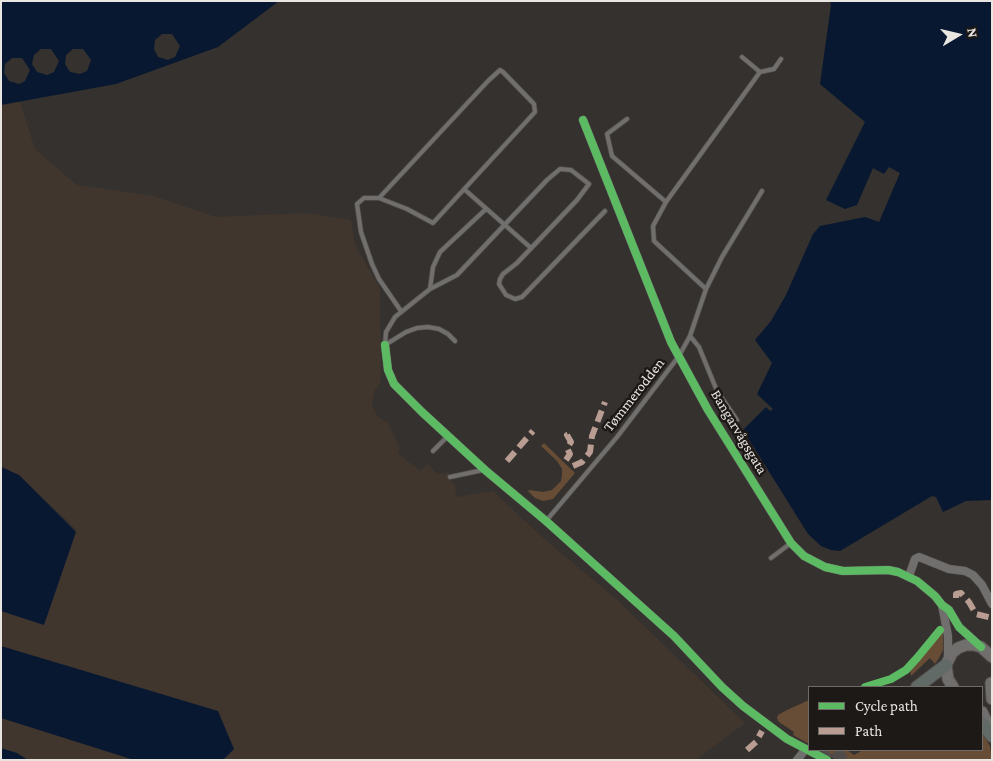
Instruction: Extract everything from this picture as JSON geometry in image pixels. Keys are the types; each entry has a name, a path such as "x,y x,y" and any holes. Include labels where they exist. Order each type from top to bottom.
{"highway":[{"path":"918,686 947,663"},
{"path":"983,724 992,734"}],"main road":[{"path":"952,686 948,679 947,663 958,648 974,645 981,647 992,657"},
{"path":"992,683 992,699"},
{"path":"983,714 992,734"}],"street":[{"name":"Bangarvågsgata","path":"583,120 667,333 708,410 791,543 804,556 825,567 843,571 888,570 909,576 926,587 949,610 959,627 981,647"},
{"path":"385,346 388,370 394,384 422,412 674,636 722,687 743,706 787,739 827,760"},
{"path":"909,576 915,560 919,557 950,569 965,571 973,575 982,585 992,604"},
{"path":"942,605 948,636 947,663"},
{"path":"797,760 805,750"}],"lane":[{"path":"742,57 760,72"},
{"path":"706,289 654,241 653,226 666,202 760,72 774,69 781,59"},
{"path":"379,198 500,70 534,104 536,112 433,223 407,209 379,198 364,198 358,204 361,232 367,251 379,278 401,311"},
{"path":"627,119 607,134 612,156 666,202"},
{"path":"385,346 388,328 394,317 430,289 457,275 547,180 560,169 571,170 589,184 577,200 500,279 500,288 509,298 522,297 605,211"},
{"path":"464,189 531,248"},
{"name":"Tømmerodden","path":"546,521 617,437 679,356 690,336 706,289 722,257 762,191"},
{"path":"430,289 432,267 440,252 486,209"},
{"path":"385,346 406,332 428,327 439,329 455,341"},
{"path":"690,336 699,347 717,391 737,420"},
{"path":"433,452 448,436"},
{"path":"450,477 485,470"},
{"path":"771,558 791,543"}],"shaded area":[{"path":"20,102 35,149 77,185 154,196 216,217 305,213 351,220 355,245 380,288 381,382 375,390 372,404 377,416 388,423 400,448 398,454 421,471 427,464 438,474 449,472 457,497 493,491 541,536 616,599 745,723 696,760 1,760 1,609 41,622 76,529 22,478 1,465 1,104"},
{"path":"544,443 575,473 553,499 543,501 535,498 528,491 543,492 552,490 561,481 562,475 562,469 557,461 541,446"},
{"path":"943,632 943,650 935,664 930,658 911,676 910,670"},
{"path":"808,700 808,743 793,735 794,732 779,722 778,715"},
{"path":"983,734 990,746 992,760 844,760 823,751 848,751 854,755 861,751 983,751"}],"water":[{"path":"1,1 279,1 218,47 116,84 1,105","holes":["162,34 172,34 180,46 175,57 168,60 158,57 154,49 155,40","41,49 51,49 59,61 54,72 47,75 37,72 32,64 34,55","73,49 83,49 91,60 87,71 80,74 70,72 65,64 66,55","12,58 22,58 30,70 25,81 19,84 9,81 4,73 5,64"]},
{"path":"830,1 992,1 992,500 966,501 943,512 936,497 932,496 840,551 821,546 808,534 743,430 766,407 770,411 773,409 757,394 772,363 755,340 771,321 786,295 813,234 820,226 865,217 879,222 900,173 889,167 884,174 873,168 857,205 845,209 826,200 865,122 820,84"},
{"path":"1,467 19,475 76,532 44,625 1,611"},
{"path":"1,646 218,711 234,749 223,760 134,760 1,718"},
{"path":"1,748 17,753 28,760 1,760"}],"tunnel":[{"path":"820,760 829,751"},
{"path":"835,760 844,751"}],"marked path":[{"path":"573,466 582,462 590,452 592,436 605,402"},
{"path":"507,461 533,431"},
{"path":"566,460 570,454 567,448 571,442 567,435 573,433"},
{"path":"956,598 956,594 961,593 976,614 992,618"},
{"path":"747,750 756,742 762,731"}],"cycle path":[{"path":"583,120 671,342 708,410 791,543 804,556 825,567 843,571 888,570 898,572 917,581 949,610 959,627 981,647"},
{"path":"385,345 388,370 394,384 422,412 674,636 722,687 743,706 787,739 808,750"},
{"path":"868,686 891,679 906,670 940,630"},
{"path":"810,751 827,760"}]}
